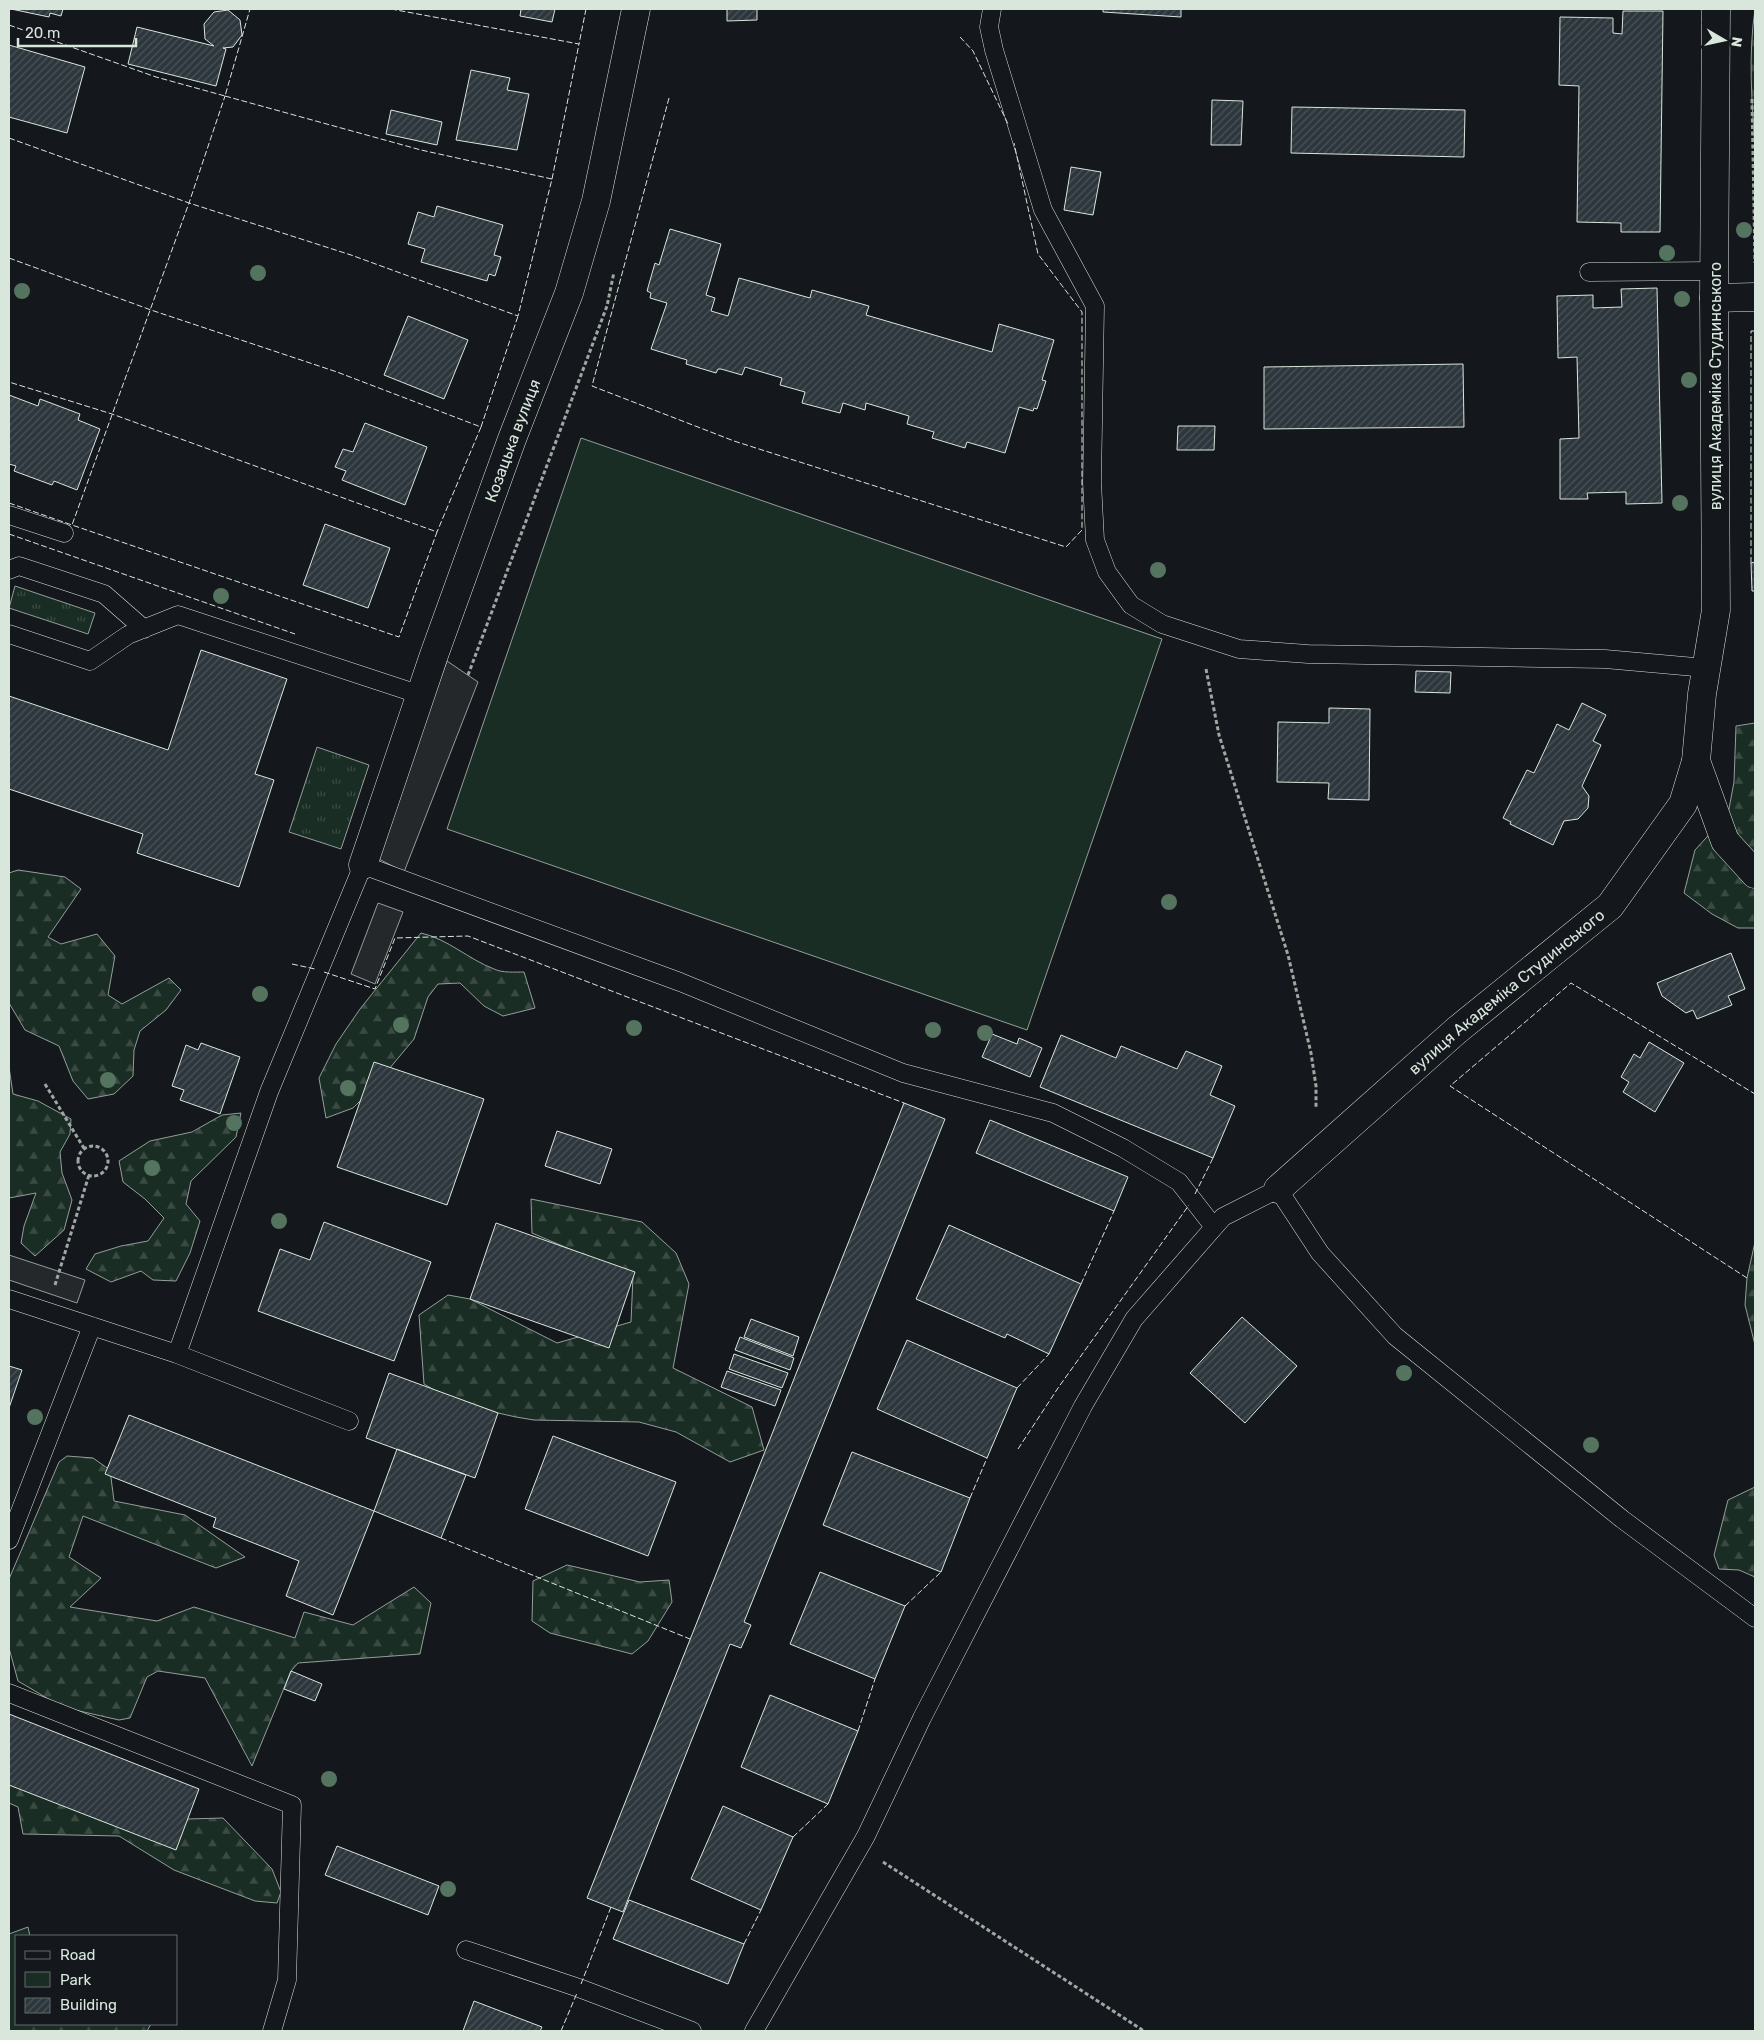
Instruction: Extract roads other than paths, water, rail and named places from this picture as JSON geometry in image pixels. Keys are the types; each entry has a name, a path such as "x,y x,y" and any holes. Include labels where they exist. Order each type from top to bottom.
{"street":[{"name":"Козацька вулиця","path":"363,865 512,439 569,293 596,201 636,9"},
{"name":"вулиця Академіка Студинського","path":"1278,1189 1457,1030 1610,906 1683,804 1696,761 1706,668 1716,610 1714,284 1716,9"},
{"path":"1714,284 1755,297"},
{"name":"вулиця Академіка Студинського","path":"1696,761 1725,841 1755,874"}],"lane":[{"path":"992,9 989,26 994,50 1043,210 1095,306 1092,482 1095,540 1106,572 1131,605 1162,624 1239,649 1308,654 1605,659 1706,668"},
{"path":"1589,272 1714,284"},
{"path":"9,515 64,533"},
{"path":"9,570 19,566 104,594 144,629"},
{"path":"9,634 90,661 128,635 178,615 421,695"},
{"path":"177,1354 269,1092 363,865 680,982 903,1073 1052,1113 1123,1148 1179,1182 1214,1227"},
{"path":"754,2031 860,1846 922,1718 1082,1406 1134,1319 1223,1217 1278,1189 1320,1253 1395,1336 1622,1518 1755,1618"},
{"path":"9,1299 177,1354 349,1421"},
{"path":"9,1540 92,1326"},
{"path":"9,1693 292,1804 287,1980 272,2031"},
{"path":"466,1950 579,1988 692,2031"}]}
